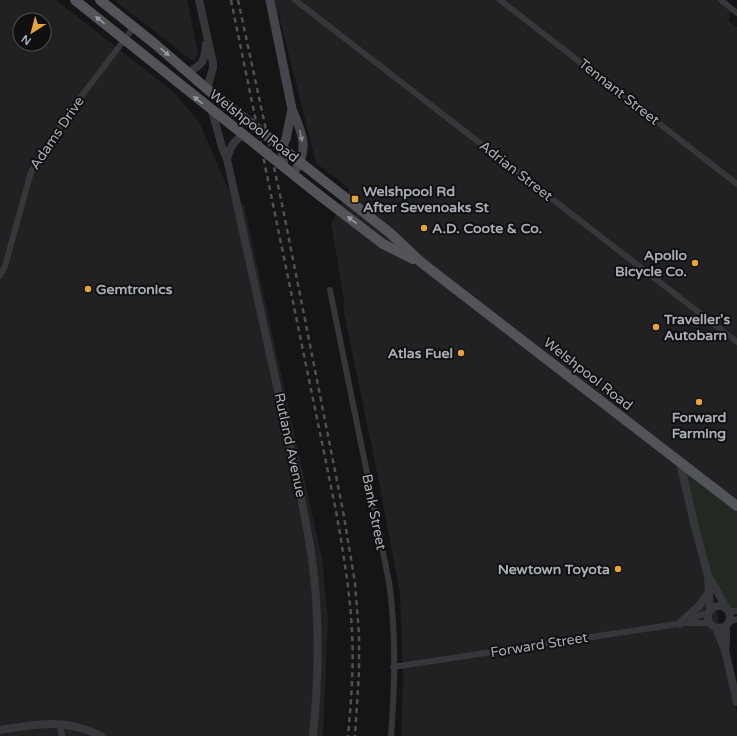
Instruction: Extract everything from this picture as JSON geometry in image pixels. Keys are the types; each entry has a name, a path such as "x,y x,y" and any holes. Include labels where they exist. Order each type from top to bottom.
{"main road":[{"name":"Welshpool Road","path":"75,0 212,111 383,244 422,263"},
{"name":"Welshpool Road","path":"100,0 207,89 390,233 422,263 737,506"},
{"path":"270,0 292,109 299,125 304,150 300,163 293,174"},
{"path":"284,167 282,148 286,139 292,109"}],"street":[{"path":"199,0 213,62 213,68 207,89"},
{"name":"Adrian Street","path":"295,0 737,342"},
{"name":"Tennant Street","path":"500,0 737,184"},
{"path":"721,0 737,13"},
{"name":"Adams Drive","path":"0,276 31,172 70,111 134,27"},
{"path":"188,72 198,67 204,58 207,40"},
{"name":"Rutland Avenue","path":"212,111 227,159 301,496 311,553 317,633 316,709 313,736"},
{"path":"227,159 233,143 239,137 244,136"},
{"name":"Bank Street","path":"330,290 389,582 392,609 393,667 391,736"},
{"path":"680,463 708,576 710,612 708,618 725,650 737,702"},
{"path":"708,576 731,611 731,622 725,650"},
{"path":"682,623 706,599 709,592"},
{"path":"710,612 717,607 722,607 731,611"},
{"name":"Forward Street","path":"682,623 710,612"},
{"path":"713,626 722,628 731,622"},
{"name":"Forward Street","path":"393,667 682,623 713,626"},
{"path":"0,730 40,724 60,725 90,730 100,736"},
{"path":"60,725 62,736"}],"shaded area":[{"path":"0,0 56,0 175,93 200,124 230,193 244,205 322,559 328,620 323,736 0,736"},
{"path":"114,0 187,0 198,53 194,62"},
{"path":"275,0 720,0 731,8 729,21 737,27 737,501 677,456 718,617 737,714 737,736 401,736 403,680 400,593 344,313 344,300 331,224 350,189 316,163"},
{"path":"680,463 737,506 737,610 727,609 708,574"}],"railway":[{"path":"231,0 344,556 350,601 353,645 348,736"},
{"path":"238,0 282,204 343,511 355,583 359,634 359,672 355,736"}],"place":[{"name":"Welshpool Rd After Sevenoaks St","path":"355,199"},
{"name":"A.D. Coote & Co.","path":"424,228"},
{"name":"Apollo Bicycle Co.","path":"695,263"},
{"name":"Gemtronics","path":"88,289"},
{"name":"Traveller's Autobarn","path":"656,327"},
{"name":"Atlas Fuel","path":"461,353"},
{"name":"Forward Farming","path":"699,402"},
{"name":"Newtown Toyota","path":"618,569"}]}
